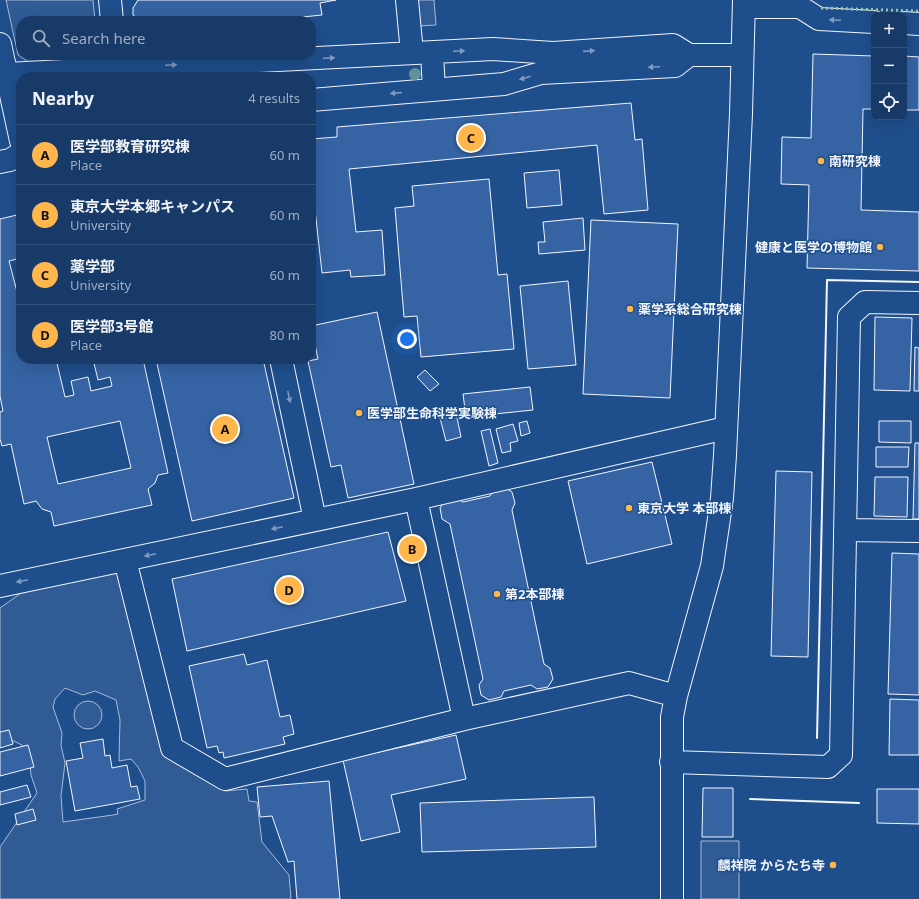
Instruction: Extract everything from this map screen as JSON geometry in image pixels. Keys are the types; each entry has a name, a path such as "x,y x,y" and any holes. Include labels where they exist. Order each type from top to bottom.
{"street":[{"path":"110,0 112,16"},
{"path":"407,0 434,90"},
{"path":"672,899 672,717 676,696 712,566 722,498 741,114 744,3 805,4 819,19 871,22"},
{"path":"907,23 919,24"},
{"path":"0,44 16,119"},
{"path":"24,72 116,62 142,72 263,69 422,53 493,49 553,53 674,45 689,55 742,55"},
{"path":"316,100 504,84 541,73 675,66 689,55"},
{"path":"6,74 16,73"},
{"path":"0,162 10,160 16,156"},
{"path":"671,762 828,767 841,755 849,317 865,302 919,303"},
{"path":"282,364 315,520"},
{"path":"0,586 416,499 726,428"},
{"path":"416,499 464,719"},
{"path":"845,530 919,531"},
{"path":"125,560 172,748 225,779 464,719 630,683 676,696"}],"shaded area":[{"path":"6,0 93,0 95,16 16,16 16,46"},
{"path":"415,0 434,0 436,25 418,26"},
{"path":"25,60 69,60 28,62"},
{"path":"122,565 169,751 225,784 225,791 247,789 249,801 257,802 262,842 289,875 291,899 0,899 0,847 37,793 31,775 27,753 22,745 0,734 0,608 31,586","holes":["65,688 83,695 95,691 116,700 120,720 119,761 131,759 138,767 145,781 145,800 117,809 118,814 63,822 61,796 65,763 61,745 62,733 53,707 55,699"]},
{"path":"88,701 98,705 102,715 98,725 88,729 78,725 74,715 78,705"},
{"path":"701,841 739,841 739,899 701,899"}],"building":[{"path":"138,0 336,0 320,3 322,15 312,16 134,16 133,8"},
{"name":"南研究棟","path":"813,54 871,56 871,109 863,109 861,210 919,212 919,271 807,268 809,185 781,184 782,137 811,138"},
{"path":"907,56 919,57 919,110 907,110"},
{"path":"631,103 635,140 642,139 648,210 604,214 597,145 349,169 356,232 382,230 385,275 351,277 350,270 322,273 316,218 316,139 337,137 337,127"},
{"path":"559,170 562,205 527,208 524,173"},
{"path":"489,179 498,275 507,274 514,349 421,357 417,316 404,317 395,208 414,206 412,186"},
{"path":"16,215 16,259 9,261 16,288 16,364 57,364 65,397 74,395 71,381 88,377 91,391 112,386 110,377 98,380 94,364 144,364 168,473 158,475 155,483 148,489 152,505 54,526 51,512 42,509 36,501 24,504 11,444 2,446 0,439 0,412 3,411 0,396 0,219","holes":["120,421 131,468 58,484 47,437"]},
{"path":"583,218 585,250 539,254 538,242 545,242 543,222"},
{"name":"薬学系総合研究棟","path":"591,220 678,224 670,398 583,394"},
{"path":"568,281 576,365 528,369 520,286"},
{"name":"医学部生命科学実験棟","path":"377,312 414,484 348,498 341,465 331,467 309,364 316,364 316,359 318,359 316,350 316,325"},
{"path":"875,317 912,318 910,391 874,390"},
{"path":"915,347 919,348 919,391 914,391"},
{"path":"157,364 264,364 294,498 192,521"},
{"path":"425,370 439,384 430,391 417,377"},
{"path":"530,387 533,410 466,417 463,394"},
{"path":"456,413 461,437 446,441 440,418"},
{"path":"527,421 530,433 521,436 519,423"},
{"path":"879,421 911,421 911,443 879,442"},
{"path":"513,424 518,441 510,443 511,451 502,453 496,429"},
{"path":"490,429 498,463 489,466 481,431"},
{"path":"915,443 919,443 919,519 913,519"},
{"path":"876,447 909,447 908,467 876,467"},
{"path":"652,462 672,544 587,564 568,481"},
{"path":"776,471 812,472 808,657 771,656"},
{"path":"875,477 908,477 907,517 874,516"},
{"name":"第2本部棟","path":"506,488 512,492 515,503 512,510 544,664 550,668 553,679 548,687 537,689 531,685 504,691 501,697 489,700 481,695 479,685 483,679 450,524 442,519 440,508 445,501 456,498 463,502 490,496 495,489"},
{"path":"388,532 406,601 187,651 172,579"},
{"path":"892,553 919,554 919,695 888,694"},
{"path":"244,654 247,665 267,660 280,717 290,715 294,734 283,737 285,744 224,758 223,752 219,753 217,746 207,748 189,666"},
{"path":"890,699 919,700 919,755 889,755"},
{"path":"9,730 13,744 0,748 0,732"},
{"path":"456,735 466,779 391,795 400,832 361,841 343,760"},
{"path":"103,739 105,756 110,755 112,768 127,765 131,787 137,786 140,799 75,811 66,761 83,758 80,743"},
{"path":"28,745 34,767 0,776 0,752"},
{"path":"329,781 340,899 297,899 294,861 288,862 272,816 260,817 257,787"},
{"path":"27,785 31,797 0,805 0,792"},
{"path":"703,788 733,788 733,837 702,837"},
{"path":"877,789 919,789 919,824 877,823"},
{"path":"594,797 596,847 422,852 420,803"},
{"path":"33,809 36,820 17,825 15,814"}],"hedge":[{"path":"821,8 919,11"}],"wall":[{"path":"817,738 827,280 919,282"},
{"path":"750,799 859,803"}],"place":[{"name":"薬学部","path":"471,138"},
{"name":"南研究棟","path":"821,161"},
{"name":"健康と医学の博物館","path":"880,247"},
{"name":"薬学系総合研究棟","path":"630,309"},
{"name":"医学部生命科学実験棟","path":"359,413"},
{"name":"医学部教育研究棟","path":"225,429"},
{"name":"東京大学 本部棟","path":"629,508"},
{"name":"東京大学本郷キャンパス","path":"412,549"},
{"name":"医学部3号館","path":"289,590"},
{"name":"第2本部棟","path":"497,594"},
{"name":"麟祥院 からたち寺","path":"833,865"}]}
